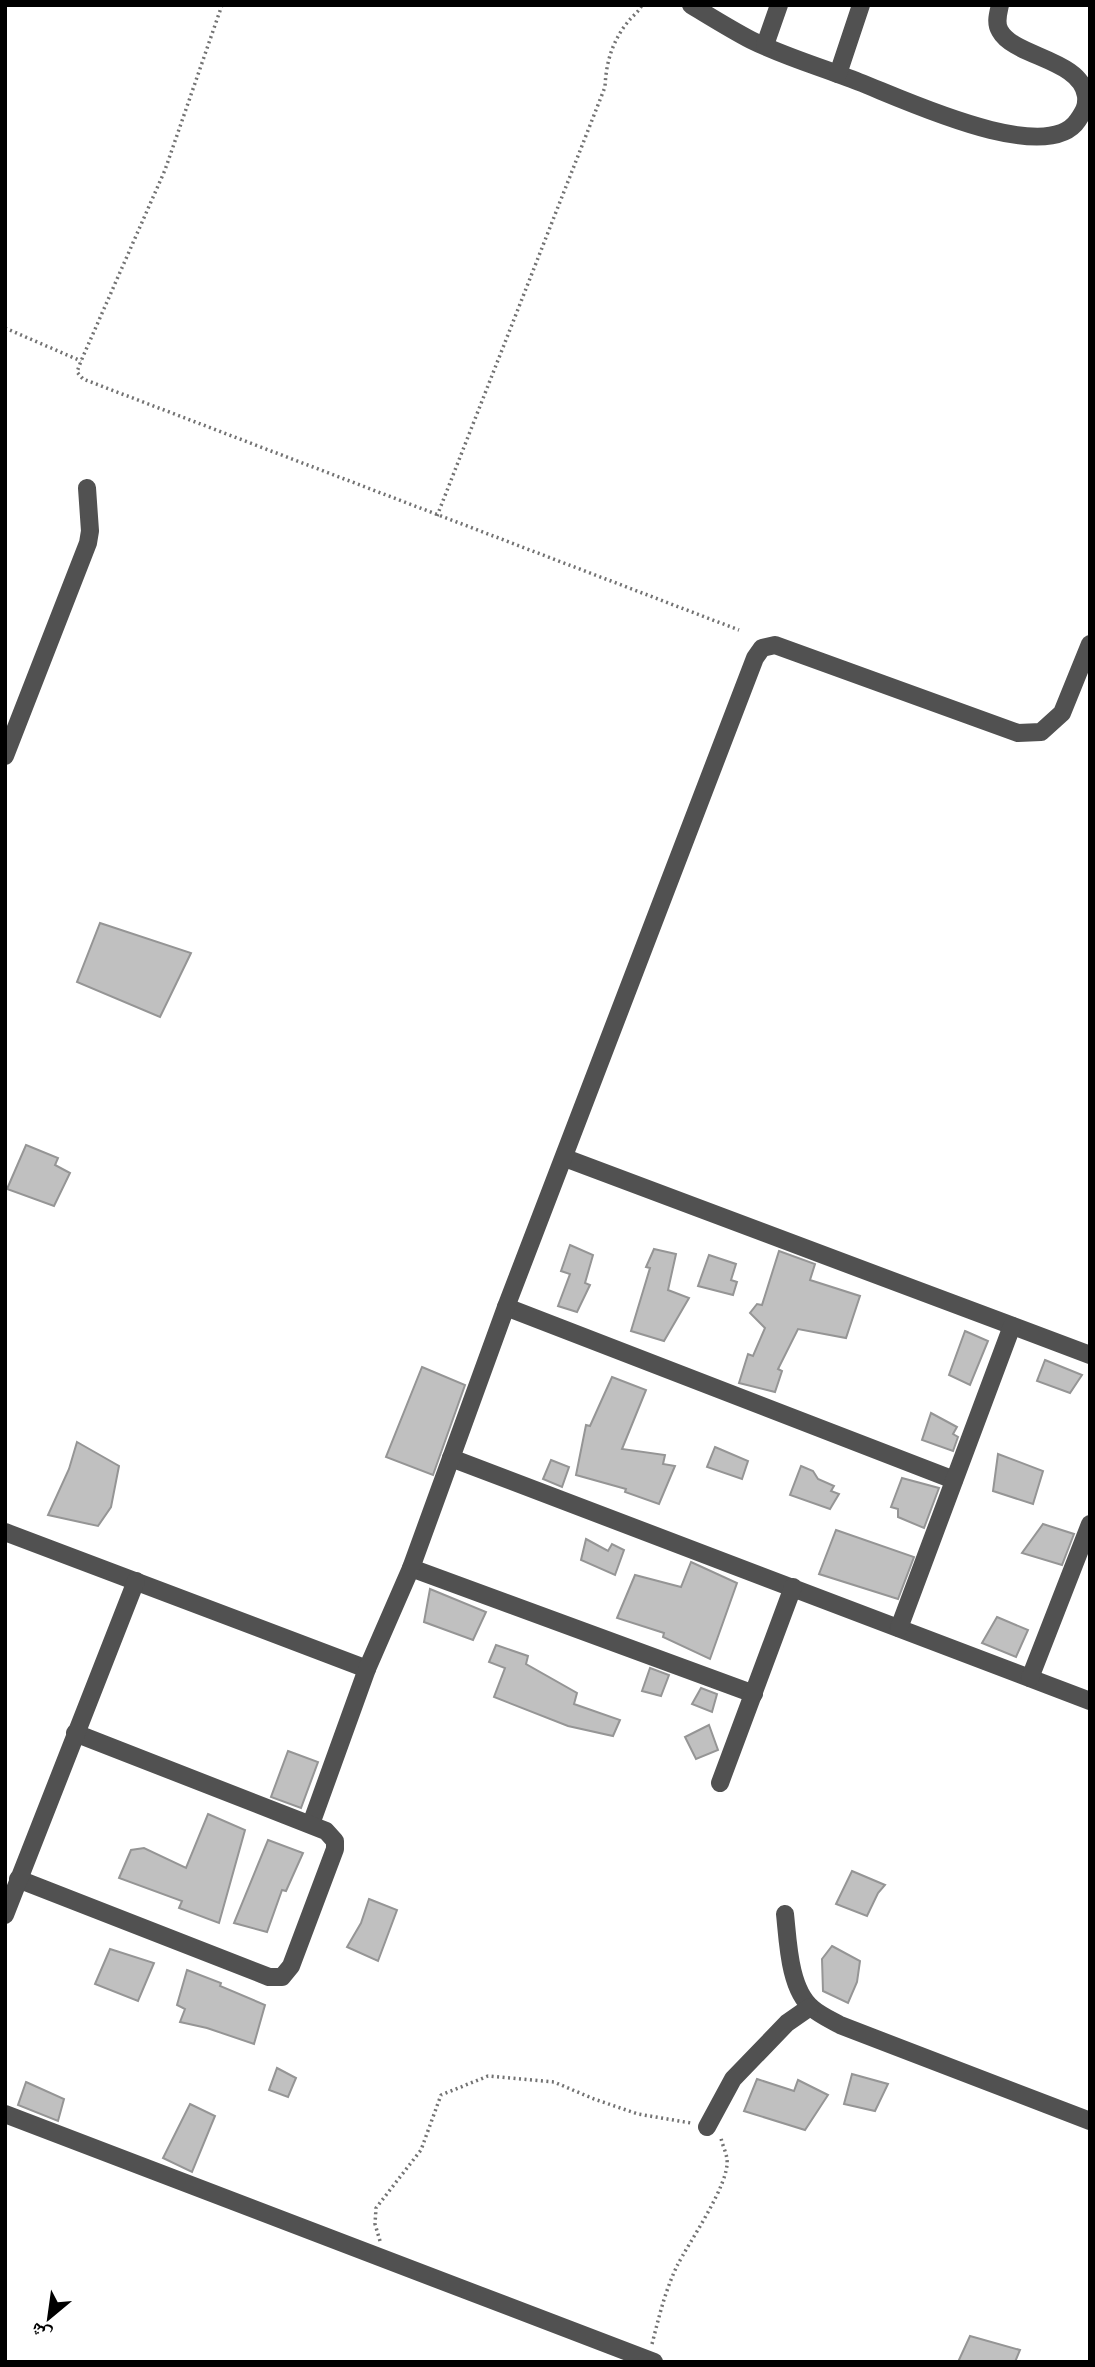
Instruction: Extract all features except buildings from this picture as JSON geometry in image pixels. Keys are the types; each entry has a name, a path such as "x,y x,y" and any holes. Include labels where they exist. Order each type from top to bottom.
{"street":[{"path":"691,5 752,41 970,125 1027,137 1047,136 1075,125 1086,108 1086,94 1082,84 1061,66 1009,41 1000,31 997,20 1000,5"},
{"path":"765,45 779,5"},
{"path":"838,74 860,5"},
{"path":"5,756 88,543 90,531 86,488"},
{"path":"311,1824 367,1669 411,1568 506,1307 755,658 762,648 775,645 1018,733 1041,732 1062,713 1090,645"},
{"path":"565,1158 1090,1355"},
{"path":"506,1307 954,1480"},
{"path":"899,1628 1012,1326"},
{"path":"452,1458 1090,1701"},
{"path":"1030,1678 1089,1528"},
{"path":"5,1532 367,1669"},
{"path":"411,1568 754,1694"},
{"path":"5,1915 136,1581"},
{"path":"720,1783 793,1587"},
{"path":"18,1879 270,1978 282,1977 291,1966 335,1849 335,1841 326,1831 75,1733"},
{"path":"785,1914 790,1958 798,1988 810,2007 840,2025 1090,2120"},
{"path":"707,2127 733,2079 787,2023 810,2007"},
{"path":"5,2114 651,2361"}],"path":[{"path":"222,5 165,170 77,372 83,379 96,385 739,630"},
{"path":"437,516 605,87 606,66 615,41 642,5"},
{"path":"5,328 81,361"},
{"path":"386,2259 375,2224 376,2207 421,2150 441,2095 488,2076 554,2082 638,2114 719,2131 727,2161 719,2188 700,2229 678,2265 665,2294 651,2361"}]}
